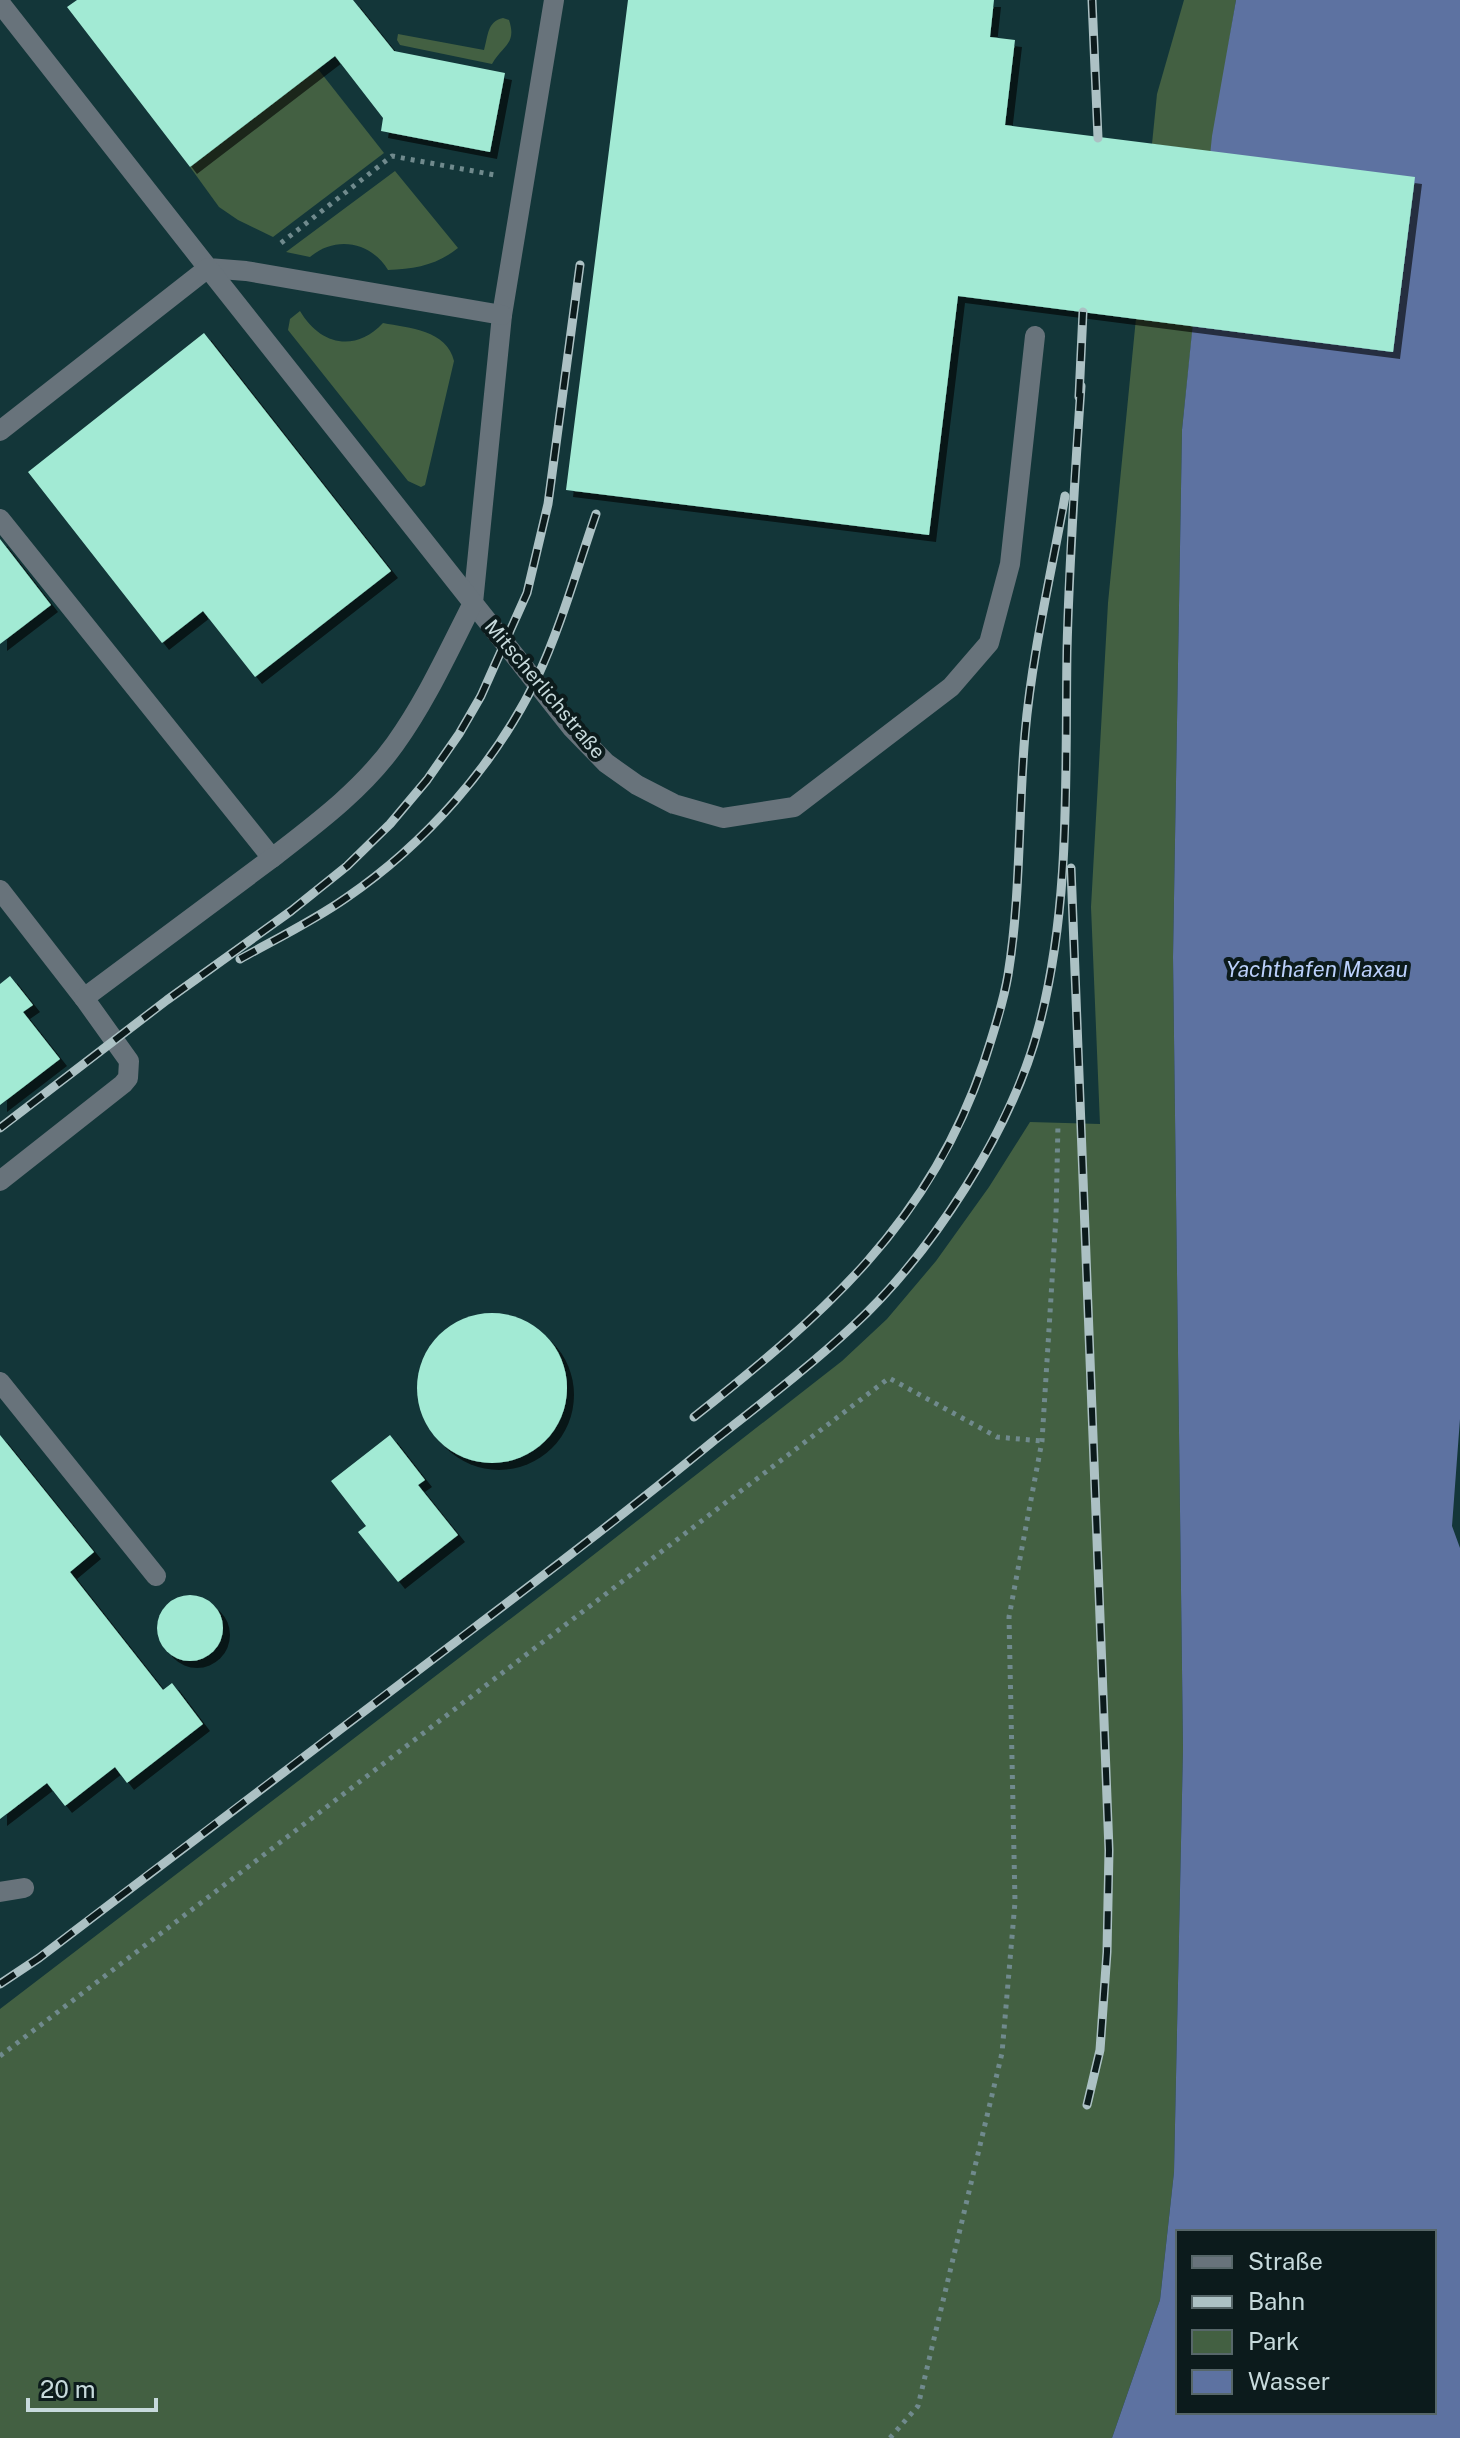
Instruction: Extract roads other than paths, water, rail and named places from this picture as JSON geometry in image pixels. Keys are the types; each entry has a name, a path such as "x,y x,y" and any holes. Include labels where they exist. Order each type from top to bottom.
{"street":[{"name":"Mitscherlichstraße","path":"554,0 502,315 473,603 572,728 606,763 637,785 674,804 723,818 794,807 951,687 989,643 1010,564 1035,336"},
{"path":"0,3 473,603 439,671 395,744 362,783 272,858 84,998"},
{"path":"0,431 208,268 246,271 502,315"},
{"path":"0,519 272,858"},
{"path":"0,890 129,1061 128,1078 123,1084 0,1181"},
{"path":"0,1382 156,1576"},
{"path":"0,1892 24,1888"}],"water":[{"name":"Yachthafen Maxau","path":"1236,0 1460,0 1460,1419 1452,1526 1460,1548 1460,2438 1112,2438 1160,2300 1174,2172 1183,1748 1173,957 1182,430 1212,136"}],"railway":[{"path":"1092,0 1098,138"},
{"path":"0,1128 347,866 390,824 427,780 459,734 481,696 527,593 548,504 580,265"},
{"path":"1079,397 1083,312"},
{"path":"0,1984 39,1958 531,1585 783,1386 836,1342 882,1297 939,1227 989,1148 1010,1107 1039,1026 1057,934 1066,792 1072,518 1081,386"},
{"path":"694,1417 786,1341 867,1262 934,1171 961,1120 984,1062 1008,975 1015,915 1028,704 1065,496"},
{"path":"240,959 321,914 375,877 430,828 478,773 500,743 536,680 561,619 596,514"},
{"path":"1071,868 1109,1850 1107,1952 1100,2050 1087,2105"}]}
